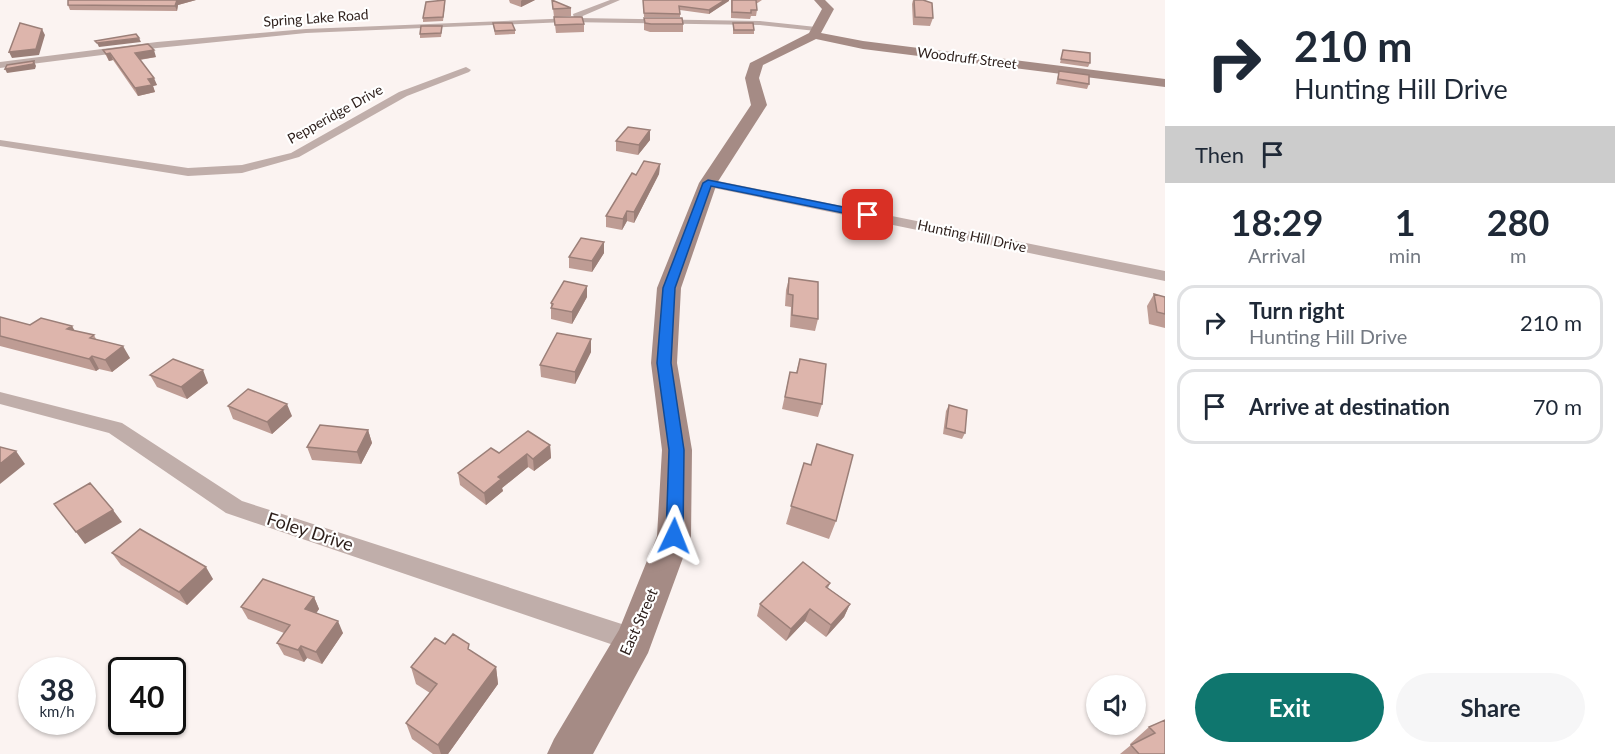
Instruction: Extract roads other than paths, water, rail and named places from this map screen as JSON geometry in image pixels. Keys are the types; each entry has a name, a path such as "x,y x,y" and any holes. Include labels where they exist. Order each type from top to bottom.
{"street":[{"path":"566,20 616,0"},
{"path":"815,32 828,9 819,0"},
{"name":"Spring Lake Road","path":"0,65 157,45 306,31 566,20 760,23 815,32"},
{"name":"Woodruff Street","path":"815,32 863,45 1165,82"},
{"name":"East Street","path":"569,754 634,640 674,536 677,450 664,363 669,288 708,183 759,105 752,78 756,63 815,32"},
{"name":"Pepperidge Drive","path":"0,143 188,172 242,169 295,154 403,94 466,70"},
{"name":"Hunting Hill Drive","path":"708,183 1165,276"},
{"name":"Foley Drive","path":"0,398 115,428 234,507 634,640"}]}
